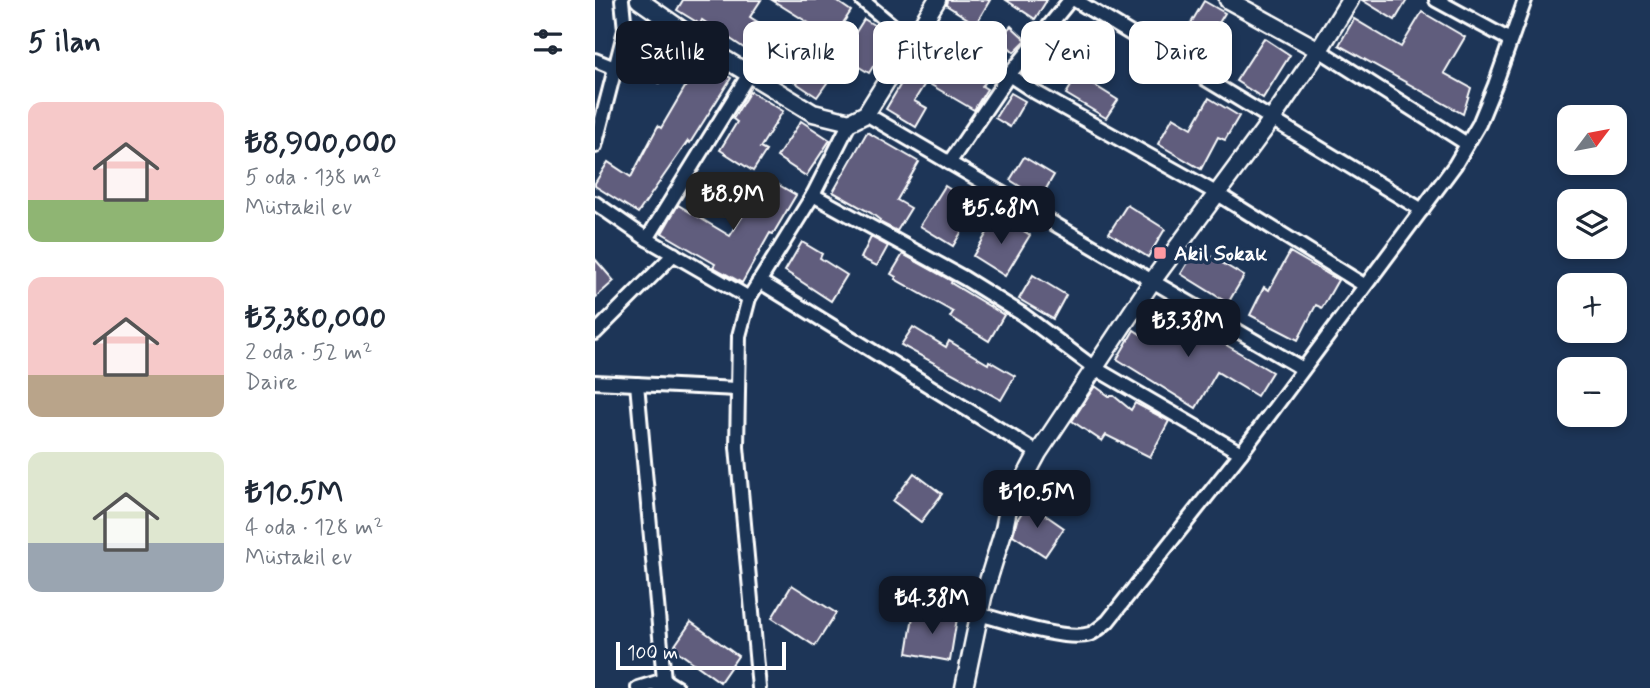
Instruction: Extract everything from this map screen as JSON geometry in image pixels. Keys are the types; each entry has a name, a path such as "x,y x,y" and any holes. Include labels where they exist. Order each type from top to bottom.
{"street":[{"path":"622,0 624,21"},
{"path":"639,0 743,71"},
{"path":"862,0 887,21"},
{"path":"924,21 937,0"},
{"path":"949,163 1009,75 1073,0 1422,210"},
{"path":"1228,0 1319,50 1467,144"},
{"path":"964,688 979,614 1007,509 1038,453 1093,366 1272,119 1350,0"},
{"path":"1436,0 1510,40"},
{"path":"979,614 1046,631 1079,636 1101,628 1241,453 1445,180 1467,144 1495,85 1525,0"},
{"path":"595,61 616,69"},
{"path":"595,146 616,72"},
{"path":"1009,75 1216,193 1364,285"},
{"path":"647,239 743,82"},
{"path":"765,84 813,113 850,122"},
{"path":"759,688 737,447 739,336 749,298 813,195 850,122 866,114 884,84"},
{"path":"866,114 1303,369"},
{"path":"813,195 1011,306 1093,366 1241,453"},
{"path":"595,203 647,239 749,298"},
{"path":"595,333 674,254"},
{"path":"759,281 1038,453"},
{"path":"595,382 737,388"},
{"path":"637,384 662,684"},
{"path":"638,688 662,684 677,688"}],"building":[{"path":"683,0 761,0 750,17 756,21 743,21 743,47 729,38 729,21 695,21 677,10"},
{"path":"772,0 835,0 851,11 844,21 806,21"},
{"path":"947,0 990,0 978,21 971,21 946,5"},
{"path":"1006,0 1047,0 1035,19"},
{"path":"1362,0 1407,0 1395,20"},
{"path":"1204,1 1225,13 1220,21 1192,21"},
{"path":"1422,12 1465,37 1444,73 1471,88 1463,114 1339,45 1354,19 1401,47"},
{"path":"864,19 873,24 873,67 869,73 859,67 859,27"},
{"path":"1011,26 1021,35 1021,45 1014,52 1007,45 1007,30"},
{"path":"1264,38 1290,55 1263,98 1236,81"},
{"path":"687,84 727,84 690,143 688,141 638,213 595,186 595,183 608,162 631,177 658,126 661,128"},
{"path":"798,84 826,84 817,97"},
{"path":"901,84 925,84 914,101 927,108 916,127 886,109"},
{"path":"929,84 984,84 982,86 987,89 974,110"},
{"path":"1072,84 1092,84 1118,100 1106,118 1066,94"},
{"path":"750,91 783,111 760,148 766,151 753,171 720,150 737,122 733,119"},
{"path":"1011,93 1025,101 1010,127 995,118"},
{"path":"1209,98 1239,116 1225,140 1218,137 1201,169 1158,144 1173,117 1192,128"},
{"path":"801,121 830,140 806,176 777,157"},
{"path":"867,132 919,162 897,200 911,208 897,231 833,192"},
{"path":"1024,157 1054,175 1040,199 1010,180"},
{"path":"767,178 796,195 773,234 770,233 742,283 662,233 678,205 730,236"},
{"path":"945,186 977,206 953,246 920,226"},
{"path":"1127,205 1165,229 1148,257 1109,233"},
{"path":"998,215 1030,235 1005,276 973,256"},
{"path":"871,237 888,246 877,266 861,258"},
{"path":"802,242 822,254 820,258 847,275 831,301 785,271"},
{"path":"1197,248 1244,276 1228,303 1181,274"},
{"path":"1290,252 1338,280 1322,308 1316,305 1298,340 1250,315 1264,287 1269,290"},
{"path":"903,254 952,281 951,283 1004,315 989,341 950,317 953,312 895,279 891,274"},
{"path":"595,259 614,281 595,298"},
{"path":"1033,275 1066,295 1053,319 1019,299"},
{"path":"1160,306 1272,372 1257,396 1217,372 1196,408 1117,359 1134,330 1142,335"},
{"path":"913,327 946,347 949,341 1015,376 1001,400 901,345"},
{"path":"1095,386 1109,396 1114,396 1131,410 1135,403 1169,421 1150,457 1106,435 1102,441 1072,421"},
{"path":"914,473 942,494 921,522 893,501"},
{"path":"1028,503 1064,528 1045,556 1013,535 1017,520"},
{"path":"792,585 836,613 815,646 772,618"},
{"path":"914,610 957,618 950,661 907,653"},
{"path":"691,622 738,656 720,682 673,648"}],"place":[{"name":"Akil Sokak","path":"1160,253"}]}
